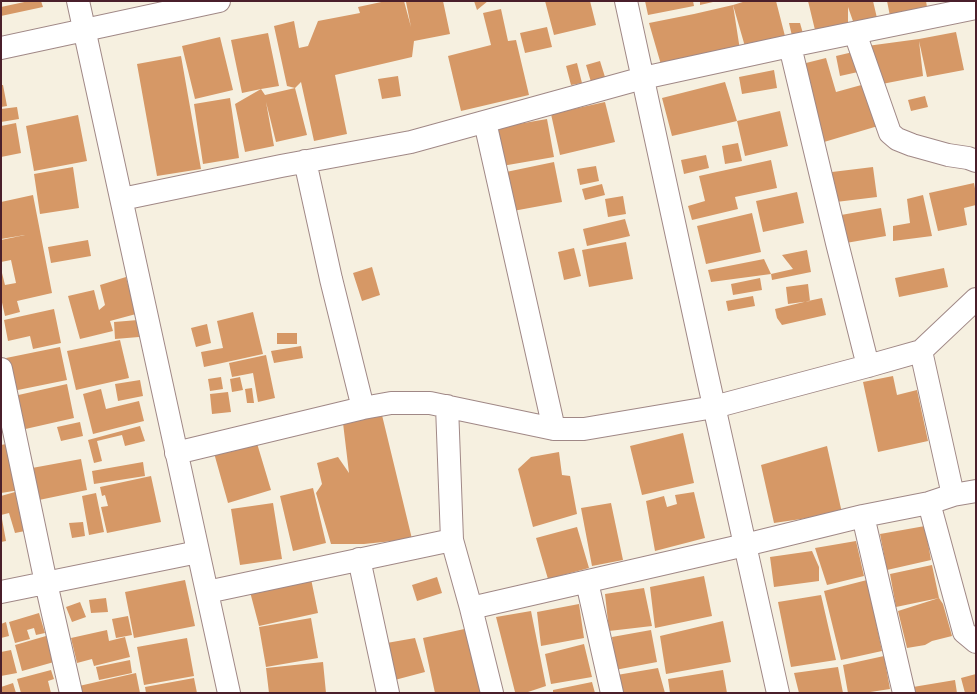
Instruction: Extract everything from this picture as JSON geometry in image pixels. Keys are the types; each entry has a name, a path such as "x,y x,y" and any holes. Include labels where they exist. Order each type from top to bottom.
{"street":[{"path":"78,1 229,693"},
{"path":"1,48 219,1"},
{"path":"626,1 778,693"},
{"path":"122,199 306,161 411,142 643,78 976,8"},
{"path":"854,33 890,133 897,139 912,145 976,161"},
{"path":"790,46 868,366"},
{"path":"485,122 554,429"},
{"path":"306,161 331,279 363,408"},
{"path":"176,453 363,408 391,404 430,403 554,429 584,429 714,407 922,351 975,302"},
{"path":"922,351 953,495"},
{"path":"1,369 8,438 46,583 71,693"},
{"path":"447,406 452,540 492,693"},
{"path":"471,608 745,545 863,516 929,503 953,495 976,491"},
{"path":"929,503 964,632 976,642"},
{"path":"863,516 904,693"},
{"path":"207,592 452,540"},
{"path":"1,592 198,552"},
{"path":"359,559 388,693"},
{"path":"587,582 612,693"}],"building":[{"path":"29,1 41,1 43,7 1,16 1,7"},
{"path":"386,1 404,1 411,27 406,2 443,1 450,34 414,41 412,57 335,75 347,134 314,141 301,82 295,88 287,86 274,26 294,21 299,48 308,46 318,21 360,13 358,7"},
{"path":"474,1 488,1 477,10"},
{"path":"545,1 590,1 596,25 554,35"},
{"path":"645,1 693,1 694,6 648,15"},
{"path":"700,1 713,1 713,2 700,5"},
{"path":"746,1 776,1 786,40 746,50 733,5"},
{"path":"808,1 873,1 877,18 854,24 848,7 848,23 815,30"},
{"path":"887,1 926,1 927,7 890,16"},
{"path":"733,5 740,50 662,68 649,23"},
{"path":"501,9 508,41 516,40 529,95 461,111 448,56 491,45 483,13"},
{"path":"789,23 800,23 804,37 792,36"},
{"path":"547,27 552,47 525,53 520,33"},
{"path":"956,32 964,70 927,77 919,41 923,76 882,84 880,70 867,46"},
{"path":"268,33 279,86 242,93 231,40"},
{"path":"220,37 233,90 195,99 182,46"},
{"path":"853,52 858,72 840,76 836,56"},
{"path":"181,56 201,169 157,176 137,64"},
{"path":"826,58 836,92 865,84 878,126 824,142 802,64"},
{"path":"600,61 605,77 591,82 586,65"},
{"path":"577,63 582,83 571,85 566,66"},
{"path":"774,70 777,88 742,94 739,77"},
{"path":"398,76 401,96 382,99 378,79"},
{"path":"725,82 737,121 672,136 662,98"},
{"path":"1,85 3,85 7,106 1,107"},
{"path":"295,88 307,135 276,142 266,102 274,146 245,152 235,104 261,89 265,95"},
{"path":"925,96 928,107 911,111 908,100"},
{"path":"230,98 239,158 203,164 194,104"},
{"path":"605,102 615,142 560,155 551,114"},
{"path":"17,107 19,119 1,122 1,109"},
{"path":"780,111 788,146 745,156 737,121"},
{"path":"78,115 87,161 34,171 26,126"},
{"path":"547,119 554,157 502,166 495,128"},
{"path":"16,123 21,153 1,157 1,126"},
{"path":"738,143 742,161 725,164 722,146"},
{"path":"706,155 709,168 684,174 681,160"},
{"path":"771,160 777,188 735,197 738,209 692,220 688,206 705,201 699,176"},
{"path":"554,162 562,202 513,211 506,172"},
{"path":"596,166 599,181 580,185 577,169"},
{"path":"73,167 79,208 40,214 34,174"},
{"path":"873,167 877,197 836,202 832,172"},
{"path":"974,183 976,205 964,208 967,225 938,231 929,193"},
{"path":"602,184 605,195 585,200 582,189"},
{"path":"797,192 804,223 763,232 756,201"},
{"path":"33,195 52,293 17,301 20,312 5,316 1,298 1,269 5,285 16,283 11,260 1,262 1,240 25,235 1,239 1,202"},
{"path":"923,195 932,236 893,241 893,226 910,223 907,199"},
{"path":"623,196 626,214 608,217 605,199"},
{"path":"881,208 886,236 846,243 841,215"},
{"path":"752,213 761,252 706,264 697,226"},
{"path":"625,219 630,236 587,246 583,229"},
{"path":"88,240 91,256 51,263 48,247"},
{"path":"626,242 633,279 589,287 582,250"},
{"path":"574,248 581,276 564,280 558,252"},
{"path":"807,250 811,272 772,280 771,274 793,269 782,255"},
{"path":"764,259 771,274 711,282 708,270"},
{"path":"372,267 380,295 362,301 353,273"},
{"path":"944,268 948,287 899,297 895,278"},
{"path":"126,277 136,314 110,321 113,331 80,339 68,296 94,290 99,310 105,305 100,285"},
{"path":"760,278 762,290 733,295 731,284"},
{"path":"808,284 810,301 788,304 786,287"},
{"path":"753,296 755,306 728,311 726,301"},
{"path":"822,298 826,315 782,325 777,318 775,309"},
{"path":"54,309 61,343 33,349 30,336 8,341 4,320"},
{"path":"253,312 263,354 204,367 201,352 223,348 217,321"},
{"path":"138,320 139,337 115,339 114,322"},
{"path":"207,324 211,343 196,347 191,328"},
{"path":"277,333 297,333 297,344 277,344"},
{"path":"120,340 129,378 76,390 67,351"},
{"path":"301,346 303,358 274,363 271,351"},
{"path":"60,347 67,380 13,391 6,358"},
{"path":"266,355 275,398 258,402 253,373 232,377 229,363"},
{"path":"893,376 897,395 917,390 928,441 878,452 863,382"},
{"path":"221,377 223,389 210,391 208,379"},
{"path":"240,377 243,390 232,392 230,379"},
{"path":"140,380 143,396 118,401 115,384"},
{"path":"67,384 74,418 21,430 14,396"},
{"path":"252,388 254,403 247,403 245,389"},
{"path":"101,389 106,409 139,401 144,421 93,434 83,394"},
{"path":"228,392 231,412 212,414 210,394"},
{"path":"381,411 412,539 364,544 331,544 316,493 322,484 317,463 338,457 349,473 343,423"},
{"path":"80,422 83,436 61,441 57,427"},
{"path":"140,426 145,441 125,446 122,435 97,441 102,461 94,463 88,440"},
{"path":"683,433 694,483 642,495 630,446"},
{"path":"256,440 271,490 228,503 214,453"},
{"path":"11,443 20,490 1,493 1,445"},
{"path":"827,446 842,513 774,523 761,465"},
{"path":"559,452 562,475 570,476 577,514 533,527 518,469 531,457"},
{"path":"81,459 87,490 39,500 32,468"},
{"path":"143,462 145,476 94,484 92,471"},
{"path":"151,476 161,522 107,533 101,507 108,506 105,495 102,496 100,487"},
{"path":"313,488 326,543 293,551 280,496"},
{"path":"15,492 25,531 15,533 9,513 1,515 1,496"},
{"path":"694,492 705,538 655,551 646,501 664,496 667,507 677,504 675,495"},
{"path":"96,493 104,532 89,535 82,496"},
{"path":"273,503 282,559 240,565 231,509"},
{"path":"611,503 623,560 592,566 581,508"},
{"path":"1,519 6,541 1,542"},
{"path":"83,522 85,536 72,538 69,523"},
{"path":"925,526 931,560 887,570 880,534"},
{"path":"577,527 589,568 548,579 536,538"},
{"path":"856,541 864,576 827,585 815,548"},
{"path":"812,551 819,567 819,581 774,587 770,557"},
{"path":"932,565 939,598 896,607 890,574"},
{"path":"310,574 318,613 259,626 249,588"},
{"path":"704,576 712,616 655,628 650,587"},
{"path":"437,577 442,593 417,601 412,585"},
{"path":"185,580 195,626 134,638 125,592"},
{"path":"867,580 882,651 841,660 824,591"},
{"path":"644,588 652,626 609,631 605,594"},
{"path":"821,595 836,660 791,667 778,602"},
{"path":"106,598 108,612 91,613 89,600"},
{"path":"939,598 943,604 952,636 932,641 925,645 907,648 898,611"},
{"path":"80,602 86,617 72,622 66,607"},
{"path":"579,604 584,638 541,646 537,612"},
{"path":"531,611 546,686 528,692 515,692 496,617"},
{"path":"39,613 45,633 36,635 34,628 27,630 30,639 15,643 9,622"},
{"path":"128,616 132,635 116,638 112,619"},
{"path":"311,618 318,658 266,667 259,627"},
{"path":"723,621 731,662 666,674 660,636"},
{"path":"6,622 9,636 1,638 1,624"},
{"path":"469,628 485,693 435,693 423,638"},
{"path":"107,630 109,641 125,637 130,657 94,666 92,659 77,663 71,638"},
{"path":"651,630 657,662 615,670 612,637"},
{"path":"46,636 54,662 22,671 15,645"},
{"path":"187,638 194,676 144,685 137,647"},
{"path":"415,638 425,672 391,681 381,644"},
{"path":"584,644 592,677 551,684 545,654"},
{"path":"11,650 17,673 1,676 1,652"},
{"path":"884,656 890,689 864,693 848,693 843,665"},
{"path":"130,660 132,673 99,680 96,667"},
{"path":"323,662 326,693 269,693 266,668"},
{"path":"838,667 843,693 799,693 794,673"},
{"path":"658,668 665,693 621,693 617,675"},
{"path":"51,670 54,679 48,681 51,693 21,693 17,679"},
{"path":"723,670 727,693 670,693 668,679"},
{"path":"136,673 140,693 81,693 79,686"},
{"path":"976,674 976,693 965,693 961,678"},
{"path":"194,678 197,693 146,693 145,687"},
{"path":"955,680 957,693 915,693 913,687"},
{"path":"592,682 595,693 553,693 553,690"},
{"path":"13,683 16,693 2,693 1,687"}]}
